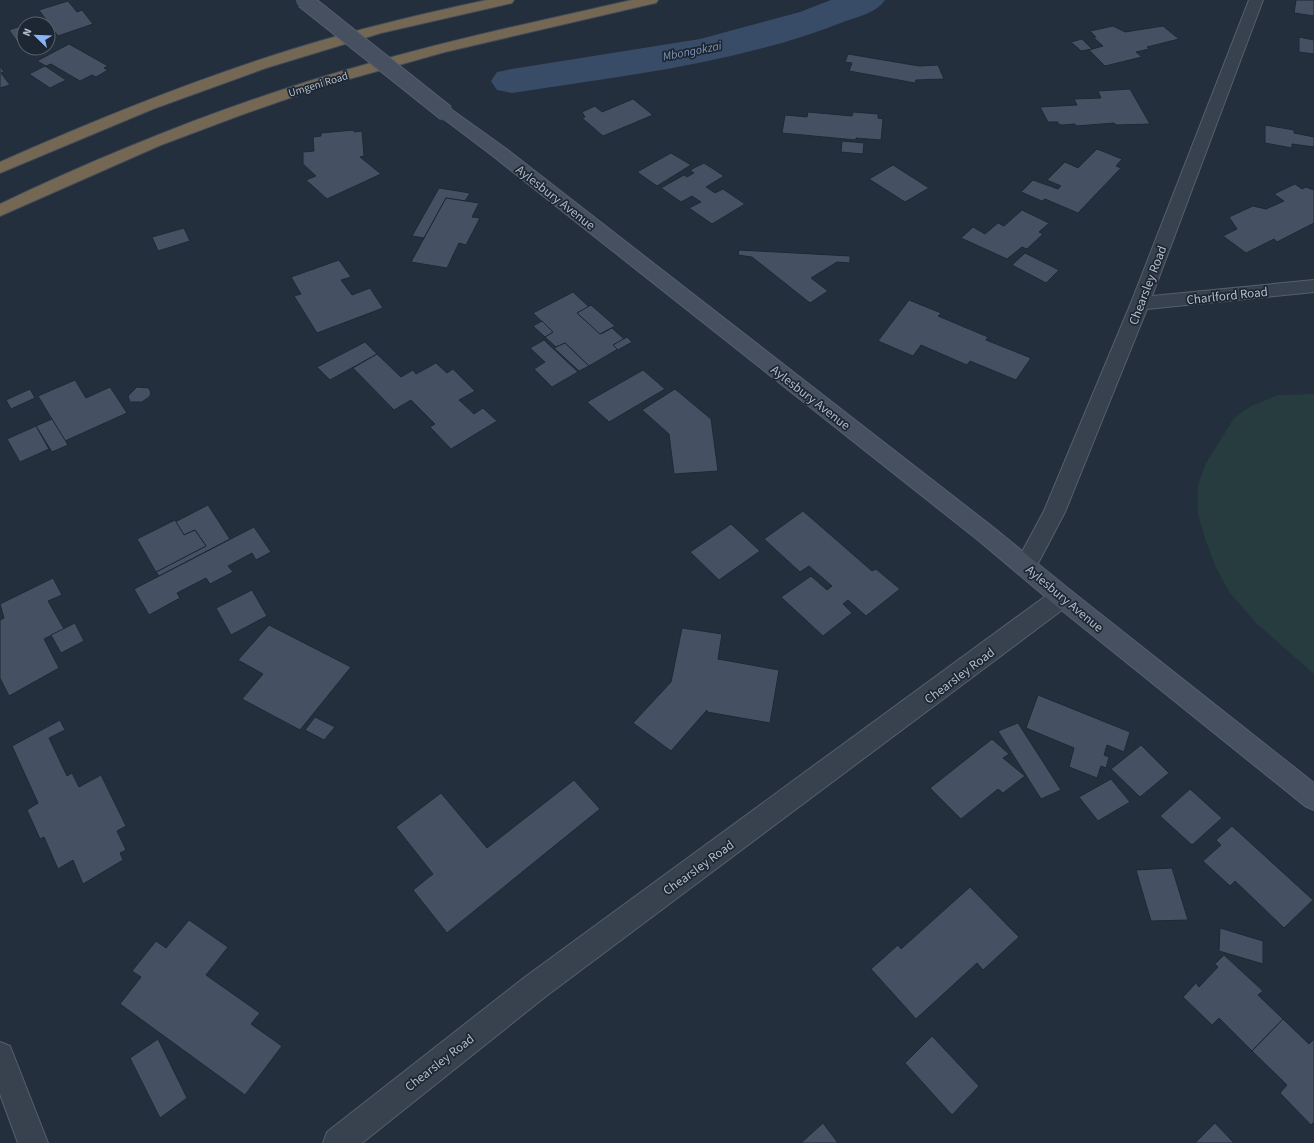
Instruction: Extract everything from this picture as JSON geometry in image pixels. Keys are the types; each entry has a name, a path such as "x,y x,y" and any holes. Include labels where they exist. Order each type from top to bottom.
{"highway":[{"path":"0,168 62,140 158,101 299,52 374,30 507,0"},
{"name":"Umgeni Road","path":"0,211 62,181 166,137 318,83 415,55 651,0"}],"street":[{"name":"Aylesbury Avenue","path":"304,0 446,113 499,152 1026,565 1062,597 1314,798"},
{"name":"Chearsley Road","path":"1026,565 1054,512 1140,303 1256,0"},
{"name":"Charlford Road","path":"1140,303 1314,286"},
{"name":"Chearsley Road","path":"338,1143 535,987 982,658 1062,597"},
{"path":"0,1056 33,1143"}],"green space":[{"path":"1314,394 1314,674 1256,623 1230,593 1216,568 1205,538 1198,514 1198,485 1206,463 1234,418 1251,406 1278,395"}],"building":[{"path":"1296,0 1314,0 1314,16 1294,13"},
{"path":"68,1 77,12 82,10 93,24 58,36 56,33 56,16 43,16 39,10"},
{"path":"1113,26 1125,32 1163,26 1179,39 1147,47 1149,49 1136,52 1142,57 1105,66 1089,50 1103,46 1093,37 1096,37 1090,31"},
{"path":"16,28 16,40 9,30"},
{"path":"1299,37 1314,40 1314,54 1299,52"},
{"path":"1082,39 1092,49 1081,51 1071,42"},
{"path":"69,44 108,66 104,68 108,70 96,77 92,75 80,81 51,64 46,66 37,61 46,56 56,56 56,51"},
{"path":"848,54 919,66 938,65 944,79 916,80 915,83 849,71 852,63 845,62"},
{"path":"0,66 4,72 1,73 10,85 0,88"},
{"path":"45,66 66,80 50,88 29,74"},
{"path":"1130,89 1150,124 1116,125 1114,123 1076,126 1075,124 1062,125 1058,124 1058,122 1048,122 1040,107 1077,105 1074,99 1101,98 1098,91"},
{"path":"633,99 653,115 603,136 582,118 585,117 582,112 595,106 602,112"},
{"path":"808,112 852,116 853,112 878,114 878,118 883,119 881,140 856,138 856,140 782,133 785,115 807,117"},
{"path":"1265,125 1294,130 1294,133 1314,137 1314,147 1292,144 1292,148 1265,143"},
{"path":"354,130 354,132 362,131 364,156 360,157 381,174 327,199 306,180 316,176 303,164 303,152 314,151 313,137 321,136 321,133"},
{"path":"842,141 864,143 863,154 841,152"},
{"path":"1097,149 1122,159 1116,166 1121,168 1078,213 1045,199 1042,201 1021,192 1033,180 1058,189 1061,186 1047,180 1065,162 1078,168"},
{"path":"671,153 691,165 657,186 637,172"},
{"path":"704,163 724,176 706,187 715,193 723,189 745,204 712,224 689,208 701,202 692,196 681,202 661,188 684,175 687,177 694,173 690,170"},
{"path":"893,165 929,188 905,202 869,179"},
{"path":"1295,184 1302,189 1306,187 1314,190 1314,223 1277,242 1274,239 1246,253 1223,236 1237,229 1229,217 1253,206 1266,209 1284,201 1274,194"},
{"path":"439,188 470,193 465,201 446,198 424,238 412,236"},
{"path":"446,198 479,203 472,217 480,218 466,245 459,243 447,268 411,262"},
{"path":"1022,210 1049,223 1039,232 1043,234 1027,249 1022,247 1007,259 961,238 973,227 985,234 998,223 1004,226"},
{"path":"184,228 190,241 158,251 152,237"},
{"path":"739,250 850,256 850,263 837,262 811,278 828,291 810,303 752,257 738,255"},
{"path":"1025,253 1059,270 1046,283 1012,265"},
{"path":"339,260 351,277 341,280 352,295 370,288 383,308 317,333 294,296 301,294 291,277"},
{"path":"573,292 589,307 577,313 601,334 612,328 624,339 613,345 618,349 589,366 565,343 556,347 545,337 553,332 533,313"},
{"path":"909,300 941,313 938,316 988,337 986,340 1031,358 1016,380 970,361 967,365 921,345 913,356 878,341"},
{"path":"591,305 615,326 600,334 577,313"},
{"path":"542,321 553,332 545,337 533,326"},
{"path":"627,337 632,342 618,350 613,345"},
{"path":"544,340 578,372 552,387 534,369 545,362 530,348"},
{"path":"365,342 377,354 330,380 317,367"},
{"path":"565,343 589,366 579,371 554,348"},
{"path":"377,354 401,377 413,370 416,374 436,363 447,373 453,369 475,391 459,400 474,414 483,408 497,421 451,449 430,427 435,424 411,400 394,410 353,368"},
{"path":"643,370 665,389 609,422 587,402"},
{"path":"75,380 86,398 110,387 127,413 65,441 38,396"},
{"path":"137,387 149,388 151,394 142,402 130,402 128,396"},
{"path":"30,389 35,398 11,409 6,400"},
{"path":"675,389 711,419 718,471 674,474 669,434 642,410"},
{"path":"52,419 68,445 52,452 36,426"},
{"path":"36,426 49,449 20,462 7,439"},
{"path":"208,505 230,539 159,576 156,572 206,546 195,530 184,535 175,522"},
{"path":"803,511 872,571 876,569 900,589 866,616 848,600 843,604 852,613 823,636 781,597 811,576 827,590 832,586 809,566 800,572 764,539"},
{"path":"175,520 184,535 195,530 206,546 156,572 137,539"},
{"path":"731,524 760,551 719,580 690,552"},
{"path":"254,527 271,552 256,560 252,553 228,566 233,572 210,584 206,578 177,593 180,598 149,615 134,589"},
{"path":"53,578 62,595 48,601 64,629 44,639 59,668 9,696 0,678 0,620 4,618 0,604"},
{"path":"252,590 267,616 231,635 216,608"},
{"path":"75,623 84,641 61,653 51,635"},
{"path":"269,625 351,667 300,730 242,699 263,674 238,660"},
{"path":"682,628 722,634 718,659 779,670 770,723 707,712 707,710 671,751 633,723 671,682"},
{"path":"1038,695 1130,732 1124,752 1107,745 1104,755 1109,757 1106,768 1101,766 1097,778 1069,767 1074,748 1026,728"},
{"path":"315,717 335,727 324,740 305,730"},
{"path":"60,720 65,730 49,738 67,776 72,773 79,787 101,775 126,826 117,831 126,850 120,853 123,860 83,884 73,860 58,869 44,837 40,839 27,810 38,803 12,746"},
{"path":"1018,723 1061,790 1041,799 998,731"},
{"path":"992,739 1009,754 1003,758 1025,776 1003,793 998,789 961,819 930,788"},
{"path":"1141,745 1169,773 1140,797 1111,769"},
{"path":"1111,779 1130,802 1098,821 1079,797"},
{"path":"574,780 600,809 447,933 413,890 433,874 396,827 441,793 487,848"},
{"path":"1190,789 1222,818 1192,845 1160,816"},
{"path":"1232,826 1313,900 1284,928 1235,881 1230,886 1203,861 1221,845 1216,840"},
{"path":"1172,868 1188,920 1151,921 1136,870"},
{"path":"970,887 1019,937 983,970 977,963 916,1019 871,969 898,945 901,949"},
{"path":"189,920 228,947 206,975 260,1013 251,1024 282,1046 245,1095 120,1004 141,977 132,971 156,941 166,948"},
{"path":"1220,928 1263,941 1263,964 1219,951"},
{"path":"1224,955 1263,991 1258,995 1283,1019 1252,1051 1219,1018 1212,1025 1183,997 1196,983 1199,987 1218,967 1215,964"},
{"path":"1283,1019 1309,1044 1314,1039 1314,1122 1311,1125 1280,1093 1287,1085 1252,1051"},
{"path":"932,1036 979,1086 952,1115 905,1063"},
{"path":"158,1039 187,1098 160,1118 130,1058"},
{"path":"823,1123 838,1143 801,1143"},
{"path":"1215,1123 1234,1143 1195,1143"}],"waterway":[{"name":"Mbongokzai","path":"512,81 703,51 814,20 866,0"}]}
